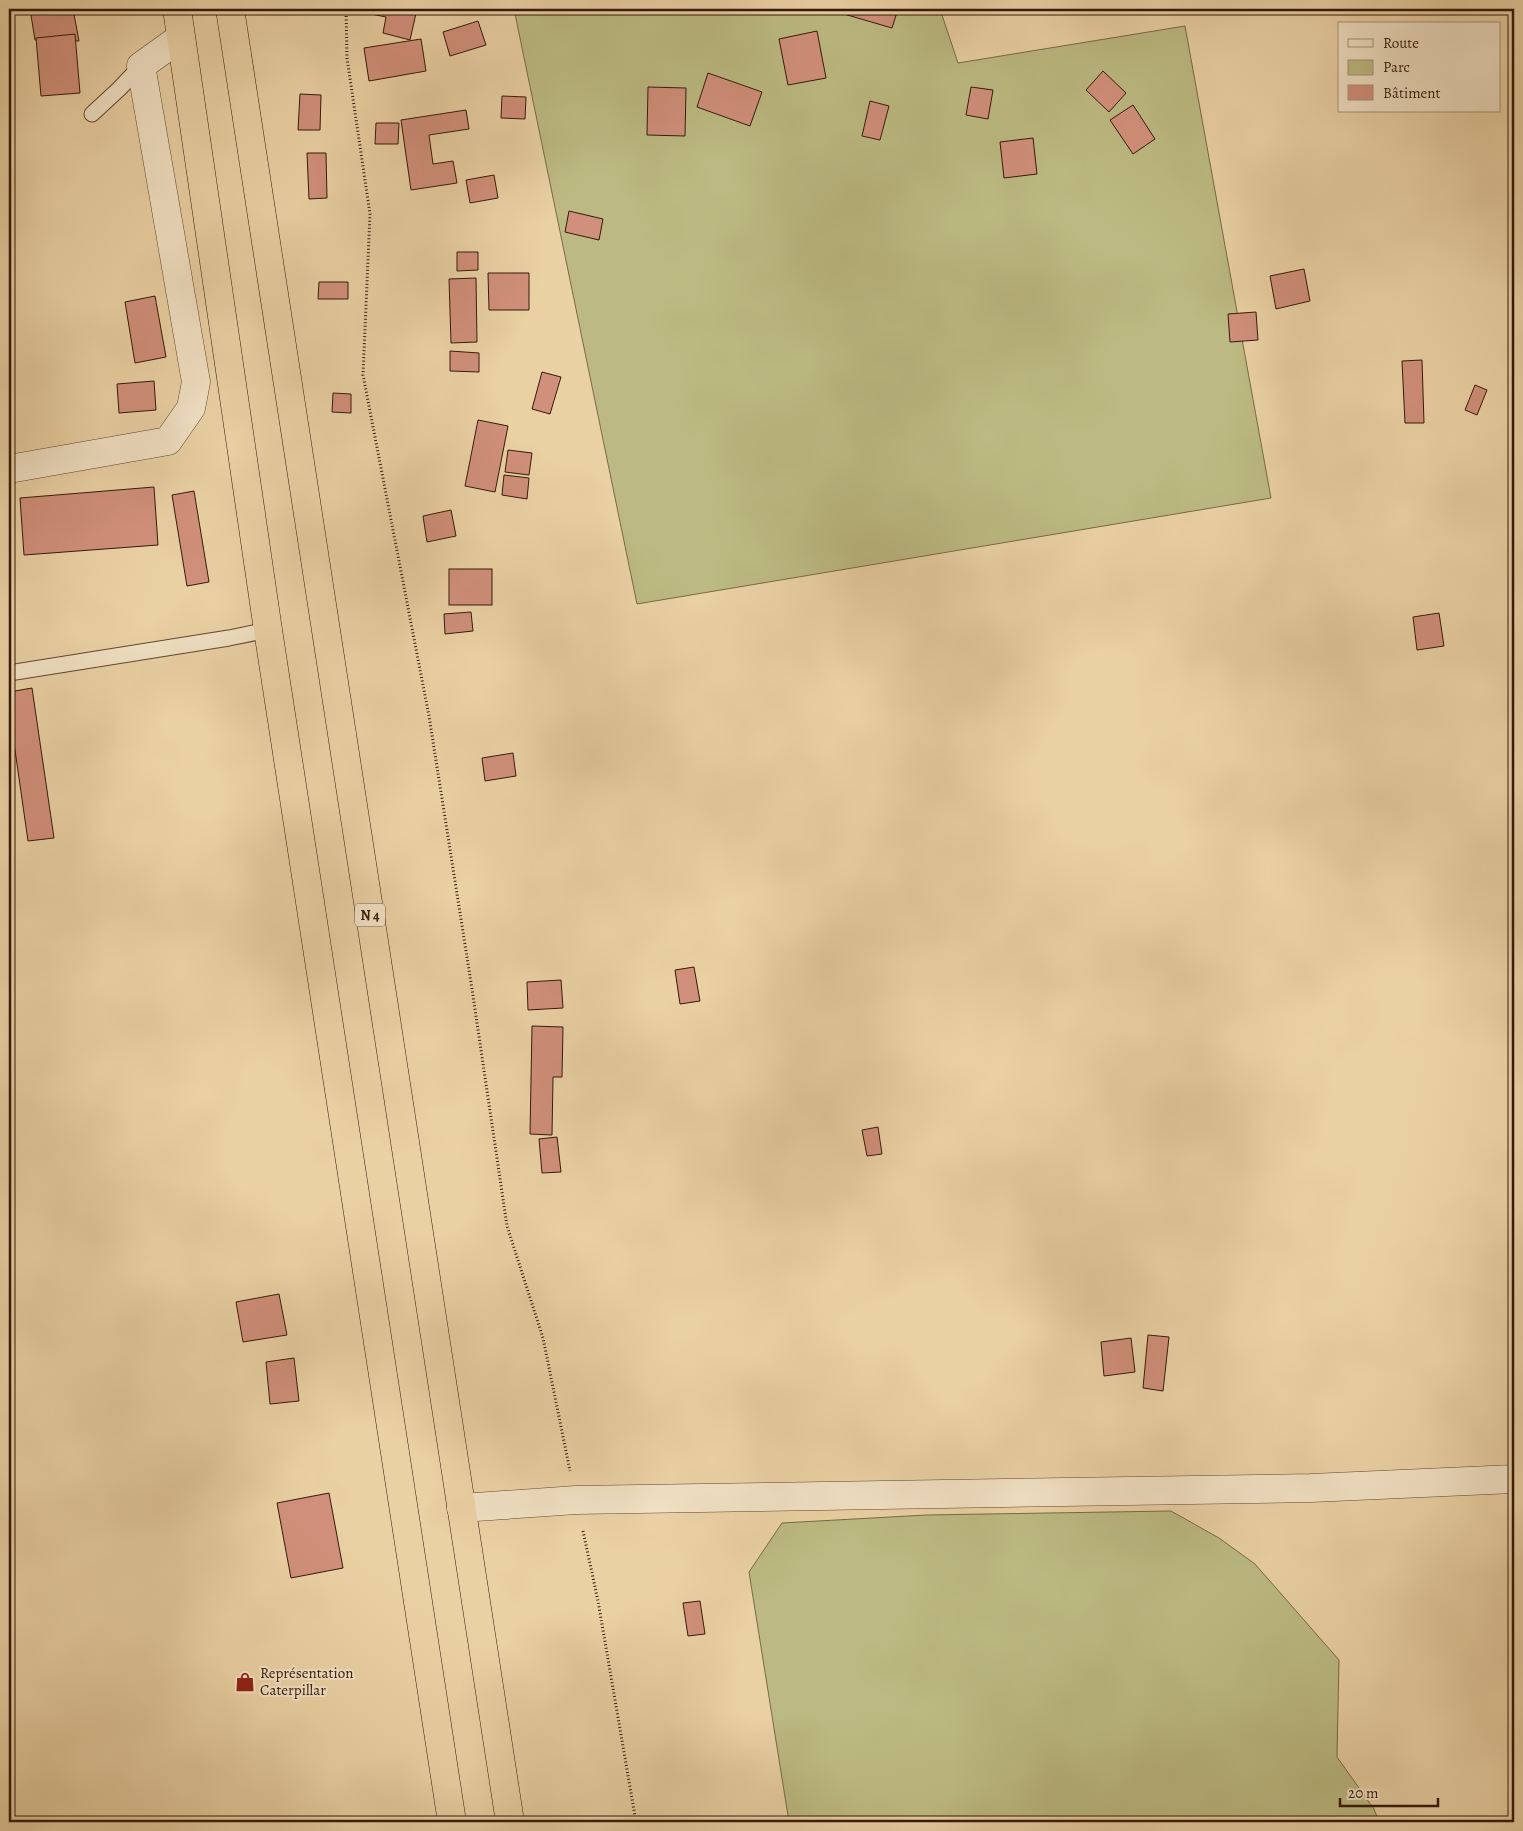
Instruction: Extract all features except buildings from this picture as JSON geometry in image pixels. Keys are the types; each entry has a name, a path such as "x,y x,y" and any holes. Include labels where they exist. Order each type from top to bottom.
{"highway":[{"path":"176,9 268,630 452,1822"},
{"name":"N 4","path":"230,9 510,1822"}],"street":[{"path":"9,469 168,441 191,408 196,382 141,66 180,38"},
{"path":"461,1508 576,1500 1311,1488 1514,1479"}],"lane":[{"path":"92,114 141,66"},
{"path":"9,673 229,638 268,630"}],"path":[{"path":"346,9 347,58 370,214 363,375 429,716 507,1226 543,1338 598,1601 636,1822"}],"green space":[{"path":"514,9 940,9 958,63 1185,26 1271,498 637,604"},
{"path":"1171,1511 1219,1538 1255,1564 1339,1660 1337,1757 1374,1809 1379,1822 789,1822 749,1572 782,1523 926,1515"}],"place":[{"name":"Représentation Caterpillar","path":"245,1682"}]}
